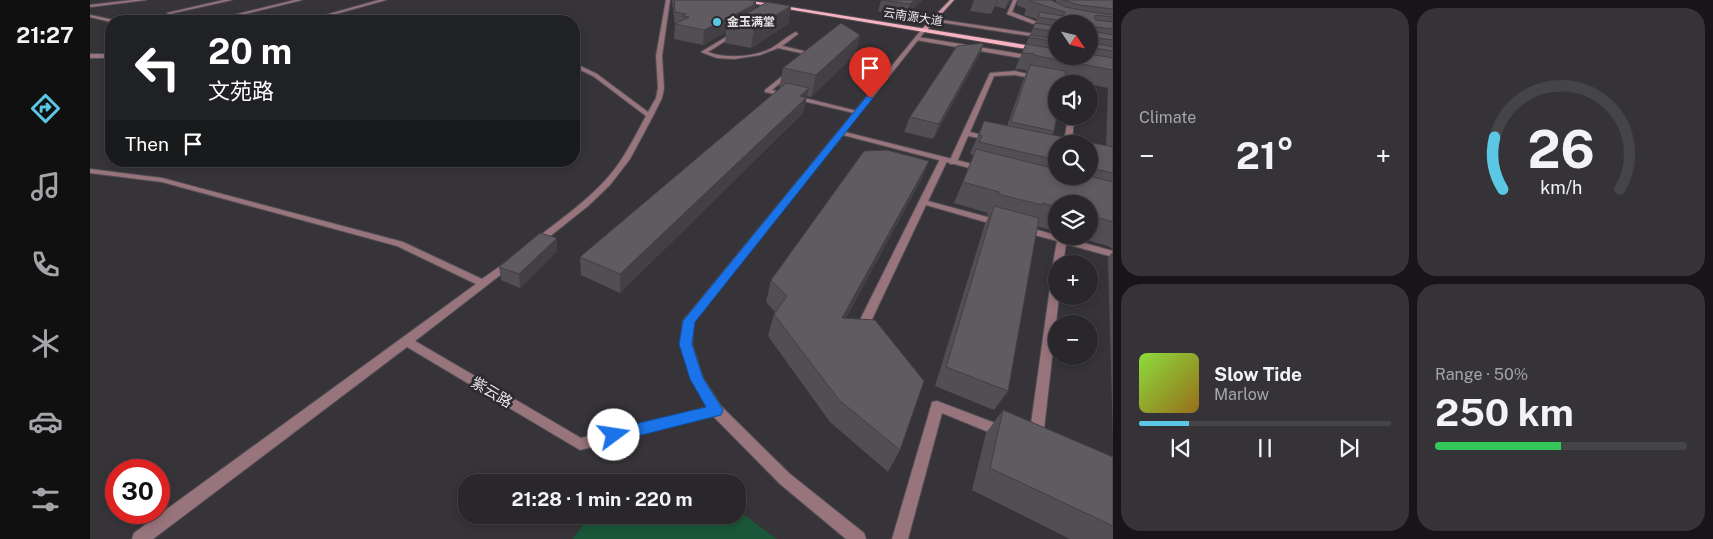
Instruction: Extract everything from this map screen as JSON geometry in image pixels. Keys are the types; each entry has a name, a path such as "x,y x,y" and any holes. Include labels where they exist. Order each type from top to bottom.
{"main road":[{"name":"云南源大道","path":"736,0 1048,51"},
{"path":"924,30 952,0"}],"street":[{"path":"90,6 144,0"},
{"path":"169,13 230,0"},
{"path":"236,15 300,0"},
{"path":"328,15 384,0"},
{"path":"531,247 585,204 606,184 625,160 650,116 660,93 660,50 668,0"},
{"path":"1015,0 1009,13 1048,26"},
{"path":"772,12 780,7"},
{"path":"90,16 105,19"},
{"path":"935,20 1048,38"},
{"path":"858,539 786,479 716,410 697,379 686,344 689,321 924,30"},
{"path":"739,31 704,52 714,56 767,52 796,33"},
{"path":"918,39 1045,60"},
{"path":"776,46 814,54 807,59"},
{"path":"90,56 105,56"},
{"path":"580,68 595,75 650,116"},
{"path":"794,70 767,91 858,112"},
{"path":"859,334 923,202 966,133 992,74 1016,73 1048,79"},
{"path":"841,133 991,171"},
{"path":"966,133 1002,141"},
{"path":"90,171 162,180 400,244 484,284"},
{"path":"923,202 1048,236"},
{"path":"1080,245 1113,254"},
{"path":"140,539 515,260"},
{"path":"900,539 937,406 1035,445 1053,305"},
{"name":"紫云路","path":"407,341 580,444 716,410"}],"green space":[{"path":"746,516 777,539 573,539 584,524 746,524"}],"building":[{"path":"674,0 749,0 756,1 753,3 756,4 704,30 675,24 689,17 682,16 686,14 675,12"},
{"path":"881,0 914,0 910,4"},
{"path":"1051,0 1065,7 1113,15 1113,17 1064,15 1065,12 1030,1"},
{"path":"1063,0 1113,0 1113,9 1079,5"},
{"path":"767,2 791,6 754,28 728,24"},
{"path":"1040,12 1057,15 1048,15 1048,19 1038,17"},
{"path":"1098,20 1113,22 1113,29 1098,27"},
{"path":"841,23 860,35 816,75 783,68"},
{"path":"1035,23 1048,25 1048,31 1033,28"},
{"path":"1098,32 1113,35 1113,40 1098,38"},
{"path":"1030,35 1048,38 1048,41 1029,37"},
{"path":"984,43 939,124 910,117 957,46"},
{"path":"1026,44 1048,48 1048,58 1022,53"},
{"path":"1098,44 1113,47 1113,51 1098,48"},
{"path":"1098,56 1113,58 1113,70 1086,65 1098,65"},
{"path":"1030,65 1066,71 1065,75 1048,75 1048,125 1055,125 1054,131 1011,122"},
{"path":"786,83 809,88 800,96 806,98 620,274 580,257"},
{"path":"984,121 1053,135 1048,135 1048,158 979,142 982,136 979,135"},
{"path":"1098,144 1113,147 1113,173 1098,170"},
{"path":"976,149 1048,167 1048,185 1098,185 1098,178 1113,182 1113,222 1098,218 1098,195 1048,195 1048,205 1042,203 1042,205 998,194 999,192 963,182"},
{"path":"887,150 929,161 842,318 875,320 924,381 900,450 839,400 774,314 787,296 771,280 864,151"},
{"path":"994,206 1039,218 1008,391 946,367"},
{"path":"540,233 557,238 519,274 499,267"},
{"path":"1003,410 1113,457 1113,526 990,468"}],"place":[{"name":"金玉满堂","path":"717,22"}],"route":[{"path":"614,435 716,410 697,379 686,344 689,321 870,98"}]}
